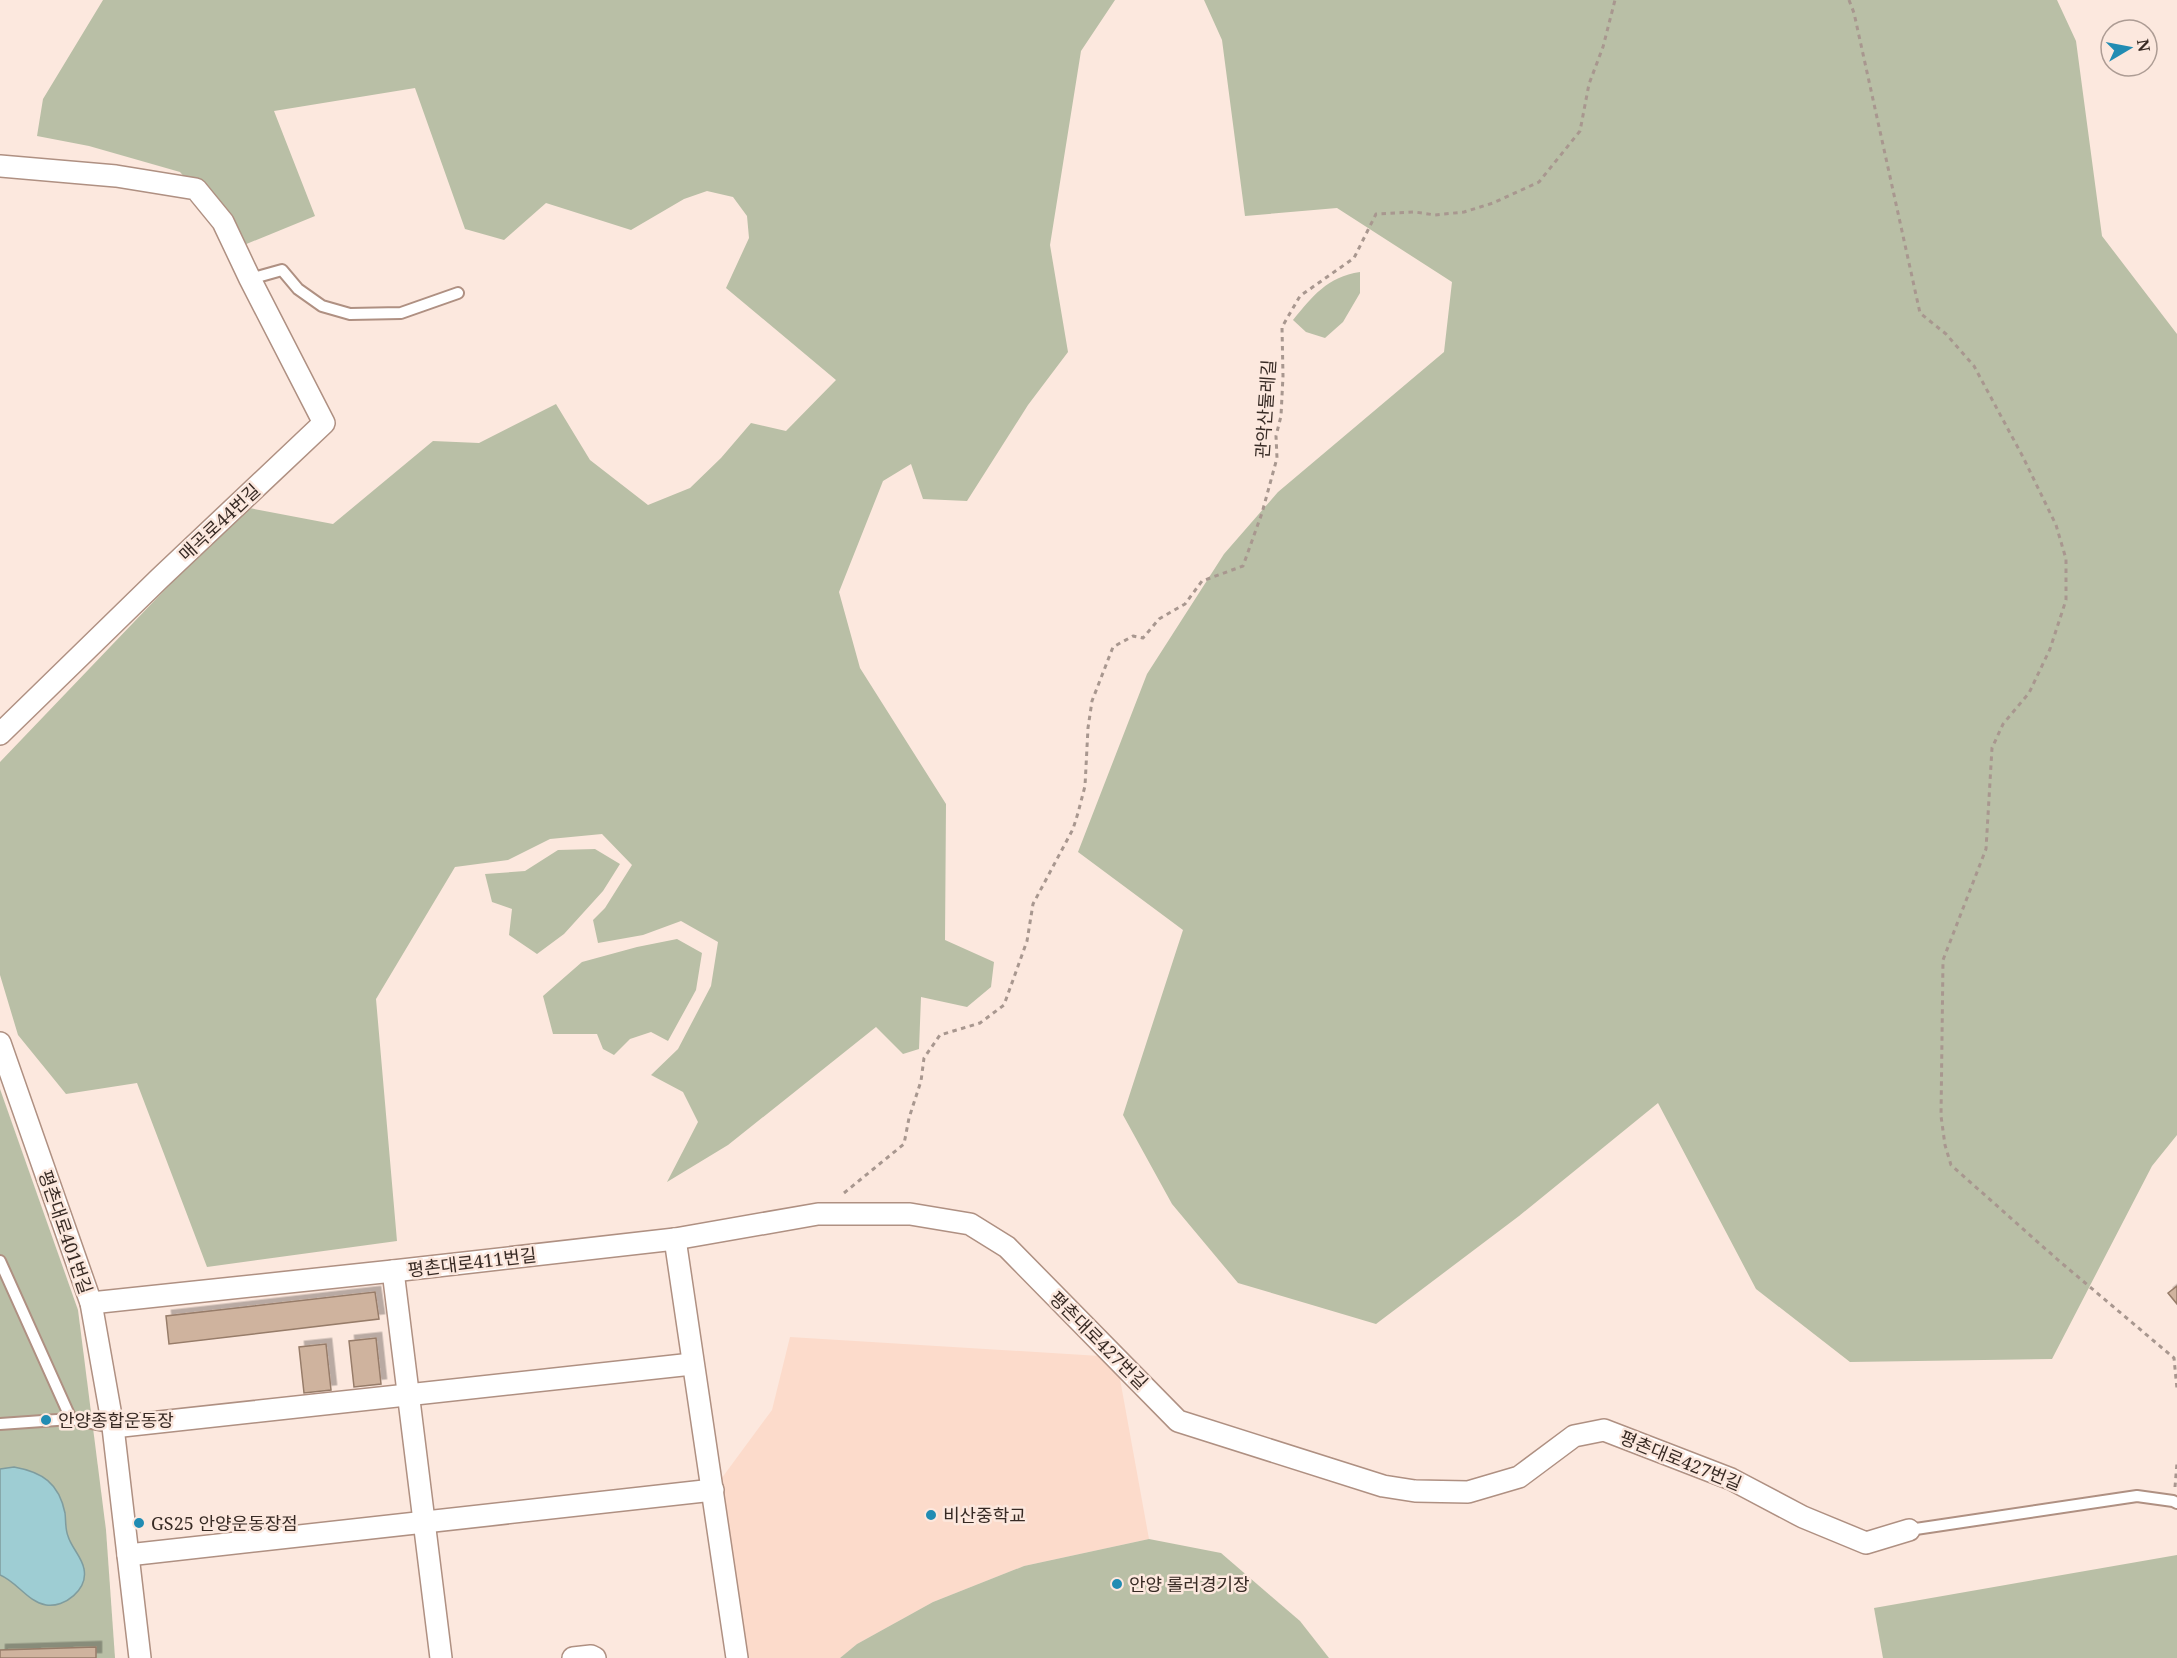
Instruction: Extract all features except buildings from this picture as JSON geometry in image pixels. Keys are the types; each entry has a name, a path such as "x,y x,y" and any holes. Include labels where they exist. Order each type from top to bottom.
{"street":[{"name":"매곡로44번길","path":"0,166 116,176 196,189 223,222 324,423 0,734"},
{"name":"평촌대로401번길","path":"0,1042 91,1303 113,1427 140,1658"},
{"name":"평촌대로427번길","path":"675,1239 818,1214 910,1214 970,1224 1006,1247 1178,1421 1383,1486 1415,1491 1468,1492 1519,1477 1574,1436 1604,1430 1731,1479 1803,1517 1866,1543 1909,1530"},
{"path":"675,1239 737,1658"},
{"name":"평촌대로411번길","path":"441,1658 393,1271 675,1239"},
{"path":"91,1303 393,1271"},
{"path":"113,1427 692,1364"},
{"path":"128,1555 713,1490"},
{"path":"573,1658 591,1656 595,1658"}],"lane":[{"path":"250,279 282,270 298,289 322,306 350,314 401,313 458,293"},
{"path":"0,1261 71,1419"},
{"path":"0,1424 71,1419 113,1427"},
{"path":"1909,1530 2137,1496 2175,1502"}],"path":[{"name":"관악산둘레길","path":"844,1193 904,1144 909,1118 921,1082 924,1058 940,1035 980,1023 1004,1005 1027,941 1033,904 1073,829 1085,786 1092,701 1113,647 1133,636 1143,638 1159,619 1185,604 1202,581 1243,566 1262,513 1277,458 1276,436 1281,416 1283,376 1282,327 1300,296 1354,258 1376,214 1415,212 1435,215 1464,212 1493,203 1539,182 1580,130 1589,84 1603,47 1615,0"},
{"path":"1849,0 1854,13 1920,313 1946,334 1974,366 2056,525 2066,559 2066,600 2050,649 2029,693 2003,724 1992,748 1986,849 1943,960 1941,1116 1946,1145 1951,1165 2058,1260 2174,1358 2177,1389"},
{"path":"2175,1502 2177,1463"}],"shaded area":[{"name":"비산중학교","path":"790,1337 1116,1357 1149,1539 1024,1566 933,1602 857,1644 840,1658 739,1658 713,1490 772,1410"}],"green space":[{"path":"103,0 1115,0 1081,51 1050,245 1068,352 1028,405 967,501 923,499 911,464 883,481 839,592 860,668 946,804 945,940 994,962 991,987 967,1007 921,997 919,1049 903,1054 876,1027 728,1145 667,1182 698,1122 683,1092 651,1075 678,1049 711,986 718,942 681,921 643,935 598,943 593,920 605,908 632,865 602,834 550,839 508,860 455,867 376,999 397,1241 207,1267 137,1083 66,1094 18,1035 0,975 0,762 244,507 333,524 433,441 479,443 556,404 590,460 648,505 690,488 721,458 751,423 786,431 836,380 726,288 749,238 747,216 733,197 707,191 684,199 631,230 546,203 504,240 465,229 415,88 274,111 315,216 244,245 180,172 89,146 37,136 43,99"},
{"path":"1204,0 2057,0 2076,41 2102,236 2177,334 2177,1135 2152,1166 2052,1359 1850,1362 1756,1289 1658,1103 1519,1216 1376,1324 1238,1283 1172,1204 1123,1115 1183,930 1078,852 1147,674 1224,554 1278,492 1444,352 1452,282 1337,208 1245,216 1222,40"},
{"path":"1360,272 1360,293 1343,322 1325,338 1306,332 1293,320 1314,296 1330,283 1338,278"},
{"path":"595,849 620,864 603,891 564,934 537,954 509,935 512,909 492,902 485,874 525,871 558,850"},
{"path":"677,939 702,953 696,990 668,1041 651,1032 630,1039 614,1055 603,1049 597,1034 553,1034 543,996 582,962"},
{"name":"안양종합운동장","path":"0,1089 78,1310 106,1530 115,1658 0,1658"},
{"name":"안양 롤러경기장","path":"1149,1539 1221,1553 1300,1621 1329,1658 840,1658 857,1644 933,1602 1024,1566"},
{"path":"2177,1555 2177,1658 1883,1658 1874,1608"}],"water":[{"path":"14,1467 33,1472 48,1481 54,1487 62,1503 67,1533 83,1565 84,1576 74,1596 61,1603 46,1605 40,1603 0,1575 0,1469"}],"place":[{"name":"안양종합운동장","path":"46,1420"},
{"name":"비산중학교","path":"931,1515"},
{"name":"GS25 안양운동장점","path":"139,1523"},
{"name":"안양 롤러경기장","path":"1117,1584"}]}
